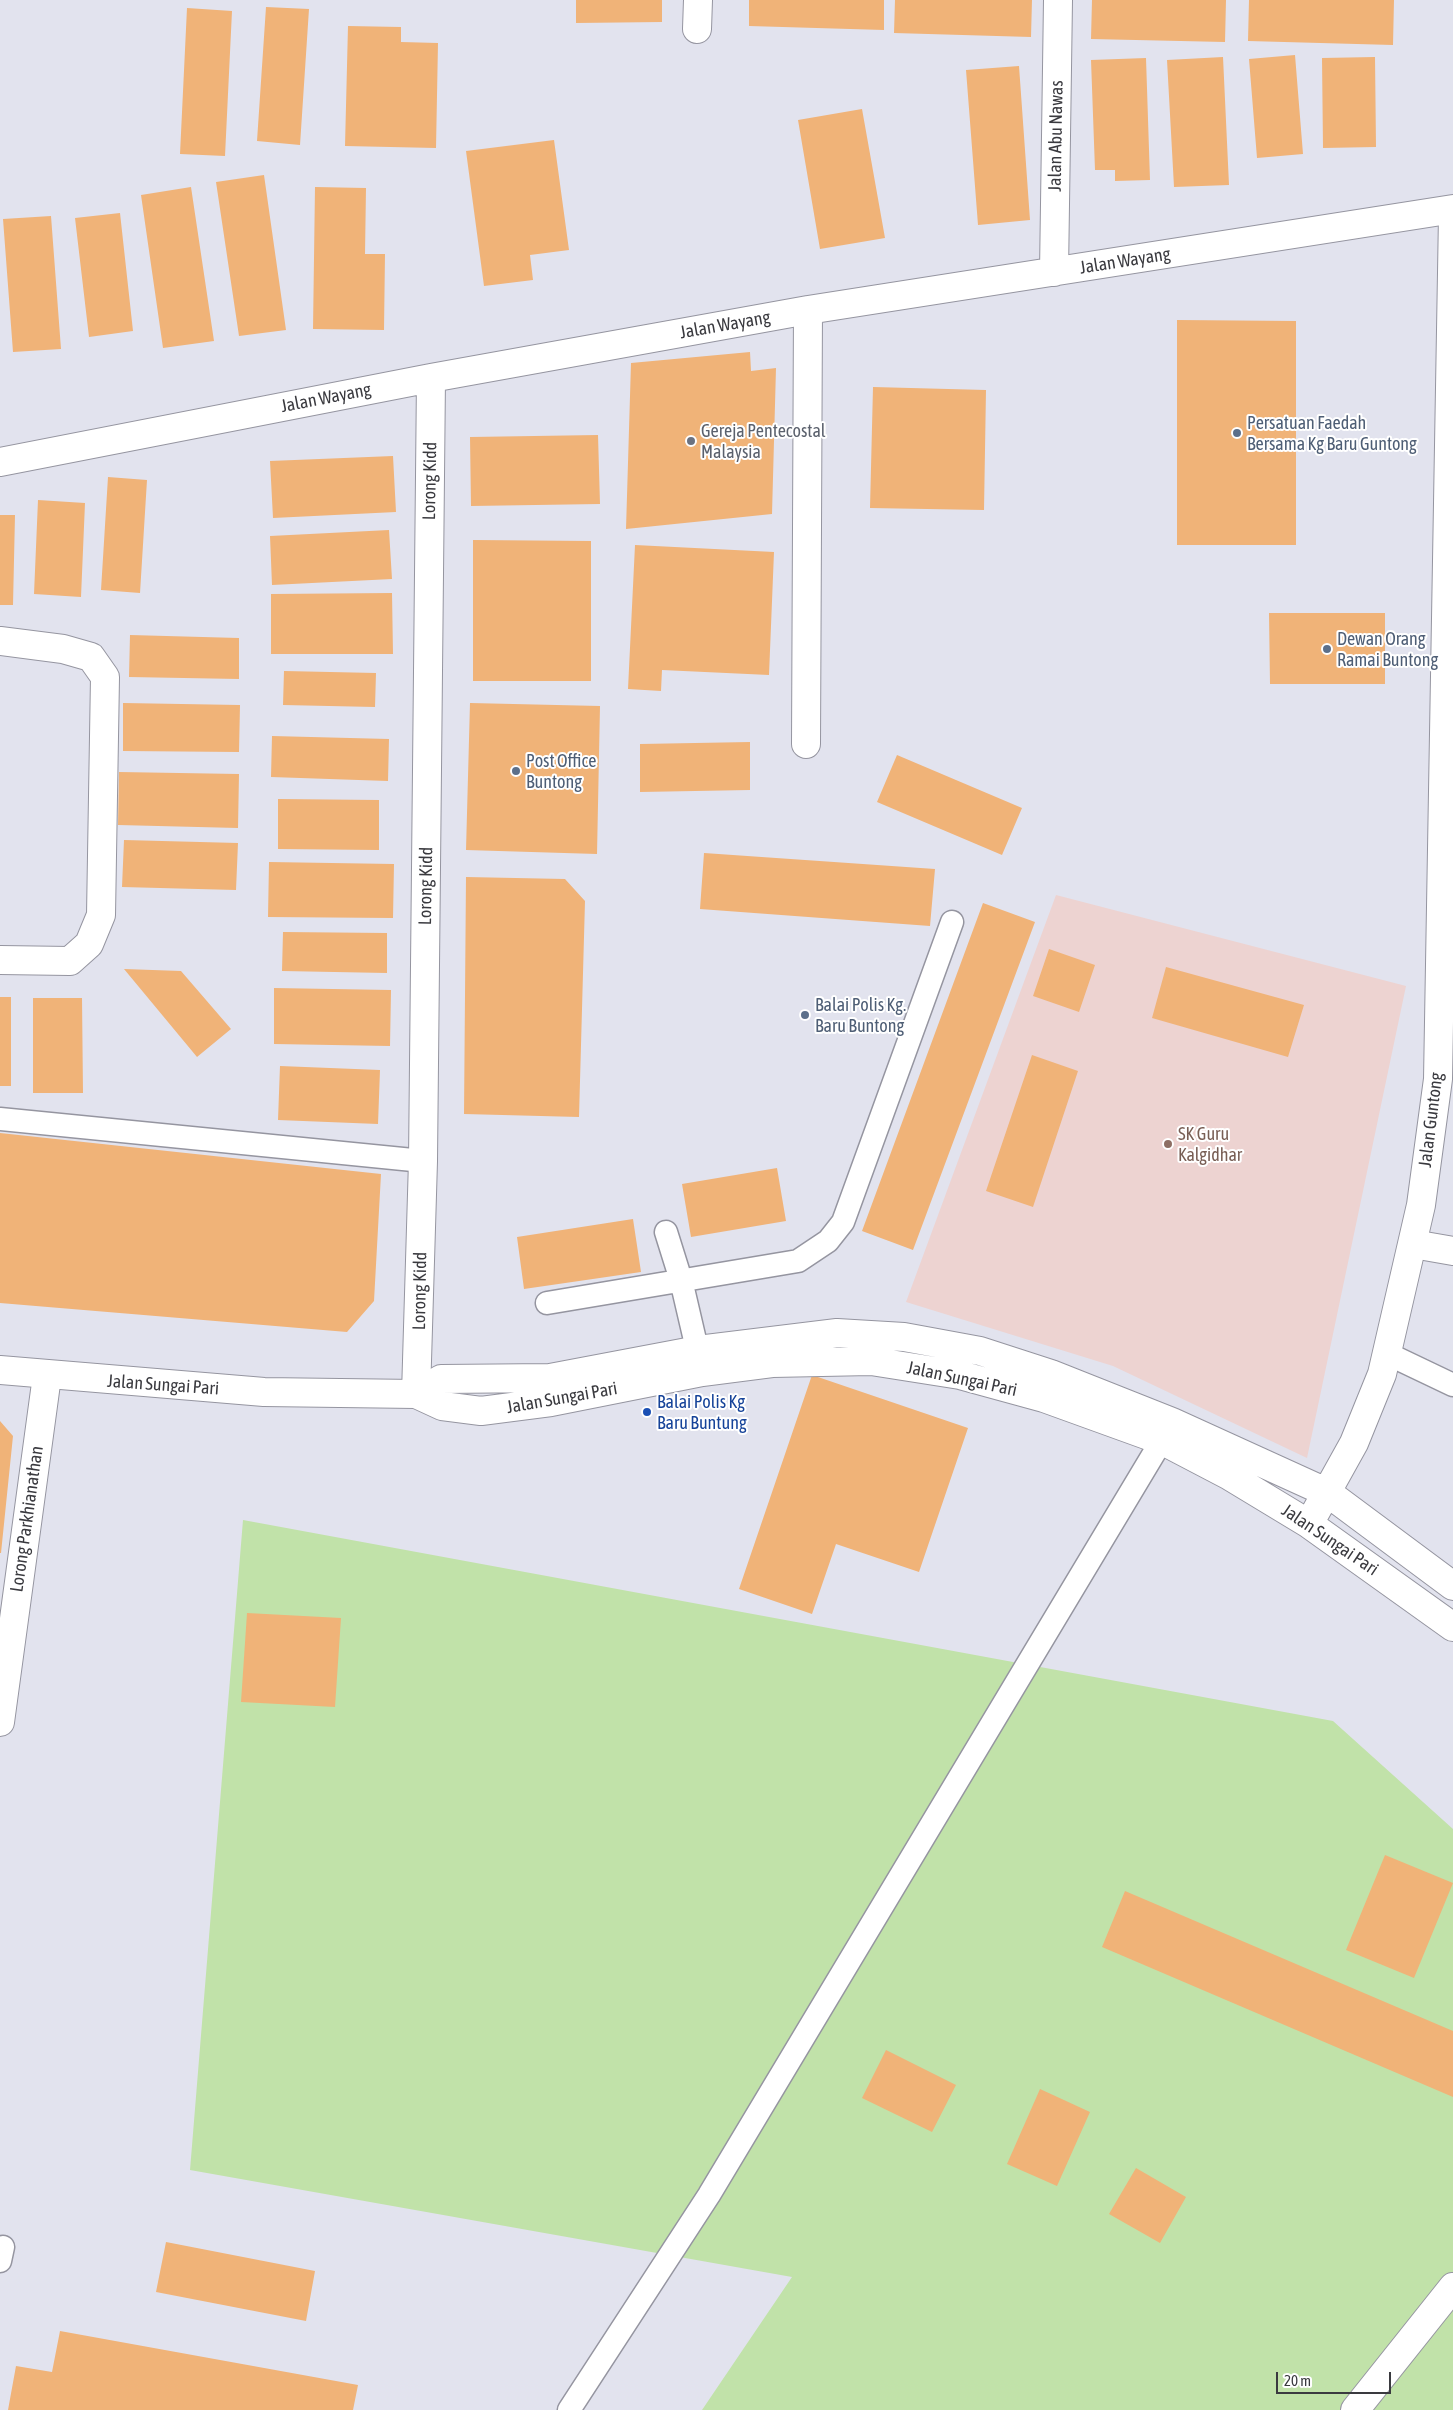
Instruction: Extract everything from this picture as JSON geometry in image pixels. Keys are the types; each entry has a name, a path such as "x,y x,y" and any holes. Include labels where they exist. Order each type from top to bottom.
{"street":[{"path":"697,29 698,0"},
{"name":"Jalan Abu Nawas","path":"1054,272 1058,0"},
{"name":"Jalan Wayang","path":"0,462 431,378 808,310 1453,209"},
{"name":"Jalan Guntong","path":"1309,1524 1328,1493 1354,1443 1382,1374 1388,1354 1421,1205 1438,1079 1453,215"},
{"path":"806,744 808,310"},
{"name":"Lorong Kidd","path":"416,1394 424,1161 431,378"},
{"path":"0,641 63,649 91,657 105,677 101,914 89,944 70,961 0,960"},
{"path":"1413,1244 1453,1251"},
{"name":"Jalan Sungai Pari","path":"0,1370 47,1376 264,1392 416,1394 441,1379 550,1378 700,1361 772,1363 871,1361 960,1375 1168,1432 1328,1493 1453,1586"},
{"name":"Lorong Parkhianathan","path":"0,1722 47,1376"},
{"name":"Jalan Sungai Pari","path":"1168,1432 1228,1475 1309,1524 1453,1627"},
{"path":"1355,2410 1453,2287"}],"lane":[{"path":"547,1303 798,1261 828,1242 843,1222 952,922"},
{"path":"0,1119 424,1161"},
{"path":"666,1232 681,1280 700,1361"},
{"path":"1388,1354 1453,1384"},
{"path":"569,2410 709,2195 1168,1432"}],"shaded area":[{"name":"SK Guru Kalgidhar","path":"1056,895 1406,986 1307,1458 1113,1366 906,1302"}],"green space":[{"path":"243,1520 1333,1721 1453,1829 1453,2410 702,2410 792,2277 190,2170"}],"building":[{"path":"576,0 662,0 662,22 576,23"},
{"path":"749,0 884,0 884,30 749,26"},
{"path":"895,0 1032,0 1031,37 894,33"},
{"path":"1092,0 1226,0 1225,42 1091,39"},
{"path":"1249,0 1394,0 1393,45 1248,41"},
{"path":"266,7 309,9 300,145 257,141"},
{"path":"187,8 232,11 225,156 180,154"},
{"path":"348,26 401,27 401,42 438,43 436,148 345,146"},
{"path":"1295,55 1303,154 1257,158 1249,59"},
{"path":"1223,57 1229,185 1174,187 1167,60"},
{"path":"1375,57 1376,147 1323,148 1322,58"},
{"path":"1146,58 1150,180 1115,181 1115,170 1095,170 1091,60"},
{"path":"1019,66 1030,220 978,225 966,70"},
{"path":"862,109 885,238 820,249 798,120"},
{"path":"554,140 569,250 530,255 533,280 484,286 466,151"},
{"path":"264,175 286,330 239,336 216,182"},
{"path":"191,187 214,341 163,348 141,195"},
{"path":"315,187 366,188 365,254 385,254 384,330 313,329"},
{"path":"120,213 133,331 89,337 75,218"},
{"path":"51,216 61,349 13,352 3,219"},
{"name":"Persatuan Faedah Bersama Kg Baru Guntong","path":"1177,320 1296,321 1296,545 1177,545"},
{"path":"750,352 751,371 776,368 772,514 626,529 631,363"},
{"path":"873,387 986,390 984,510 870,508"},
{"path":"598,435 600,504 471,506 470,437"},
{"path":"393,456 396,512 273,518 270,461"},
{"path":"108,477 147,480 140,593 101,590"},
{"path":"38,500 85,503 81,597 34,594"},
{"path":"0,515 15,515 13,605 0,605"},
{"path":"389,530 392,579 272,585 270,536"},
{"path":"473,540 591,541 591,681 473,681"},
{"path":"635,545 774,552 769,675 662,670 661,691 628,689"},
{"path":"392,593 393,654 271,654 271,594"},
{"name":"Dewan Orang Ramai Buntong","path":"1269,613 1385,613 1385,684 1270,684"},
{"path":"130,635 239,638 239,679 129,677"},
{"path":"284,671 376,673 375,707 283,705"},
{"path":"123,703 240,705 239,752 123,751"},
{"path":"470,703 600,706 597,854 466,850"},
{"path":"272,736 389,739 388,781 271,777"},
{"path":"750,742 750,790 640,792 640,744"},
{"path":"897,755 1022,808 1002,855 877,802"},
{"path":"119,772 239,774 238,828 118,825"},
{"path":"278,799 379,800 379,850 278,849"},
{"path":"124,840 238,843 236,890 122,887"},
{"path":"704,853 935,869 930,926 700,909"},
{"path":"269,862 394,864 393,918 268,917"},
{"path":"466,877 565,879 585,901 579,1117 464,1114"},
{"path":"983,903 1035,922 913,1250 862,1231"},
{"path":"283,932 387,933 387,973 282,971"},
{"path":"1049,949 1095,965 1079,1012 1033,996"},
{"path":"1166,967 1304,1005 1288,1057 1152,1018"},
{"path":"124,969 181,971 231,1029 197,1057"},
{"path":"274,988 391,990 390,1046 274,1044"},
{"path":"0,997 11,997 11,1086 0,1086"},
{"path":"33,998 82,998 83,1093 33,1093"},
{"path":"1032,1055 1078,1071 1033,1207 986,1191"},
{"path":"280,1066 380,1070 378,1124 278,1120"},
{"path":"0,1133 381,1174 374,1301 347,1332 0,1303"},
{"path":"777,1168 786,1221 691,1237 682,1184"},
{"path":"633,1219 641,1272 524,1289 517,1237"},
{"path":"812,1375 968,1428 919,1572 836,1544 812,1614 739,1589"},
{"path":"0,1421 13,1436 1,1553 0,1553"},
{"path":"247,1613 341,1618 335,1707 241,1702"},
{"path":"1385,1855 1453,1883 1414,1978 1346,1950"},
{"path":"1125,1891 1453,2031 1453,2097 1102,1947"},
{"path":"886,2050 956,2085 932,2132 862,2098"},
{"path":"1040,2089 1090,2112 1057,2186 1007,2164"},
{"path":"1136,2168 1186,2197 1160,2243 1109,2214"},
{"path":"166,2242 315,2271 306,2321 156,2292"},
{"path":"60,2331 358,2385 353,2410 8,2410 16,2366 52,2372"}],"place":[{"name":"Persatuan Faedah Bersama Kg Baru Guntong","path":"1237,433"},
{"name":"Gereja Pentecostal Malaysia","path":"691,441"},
{"name":"Dewan Orang Ramai Buntong","path":"1327,649"},
{"name":"Post Office Buntong","path":"516,771"},
{"name":"Balai Polis Kg. Baru Buntong","path":"805,1015"},
{"name":"SK Guru Kalgidhar","path":"1168,1144"},
{"name":"Balai Polis Kg Baru Buntung","path":"647,1412"}]}
